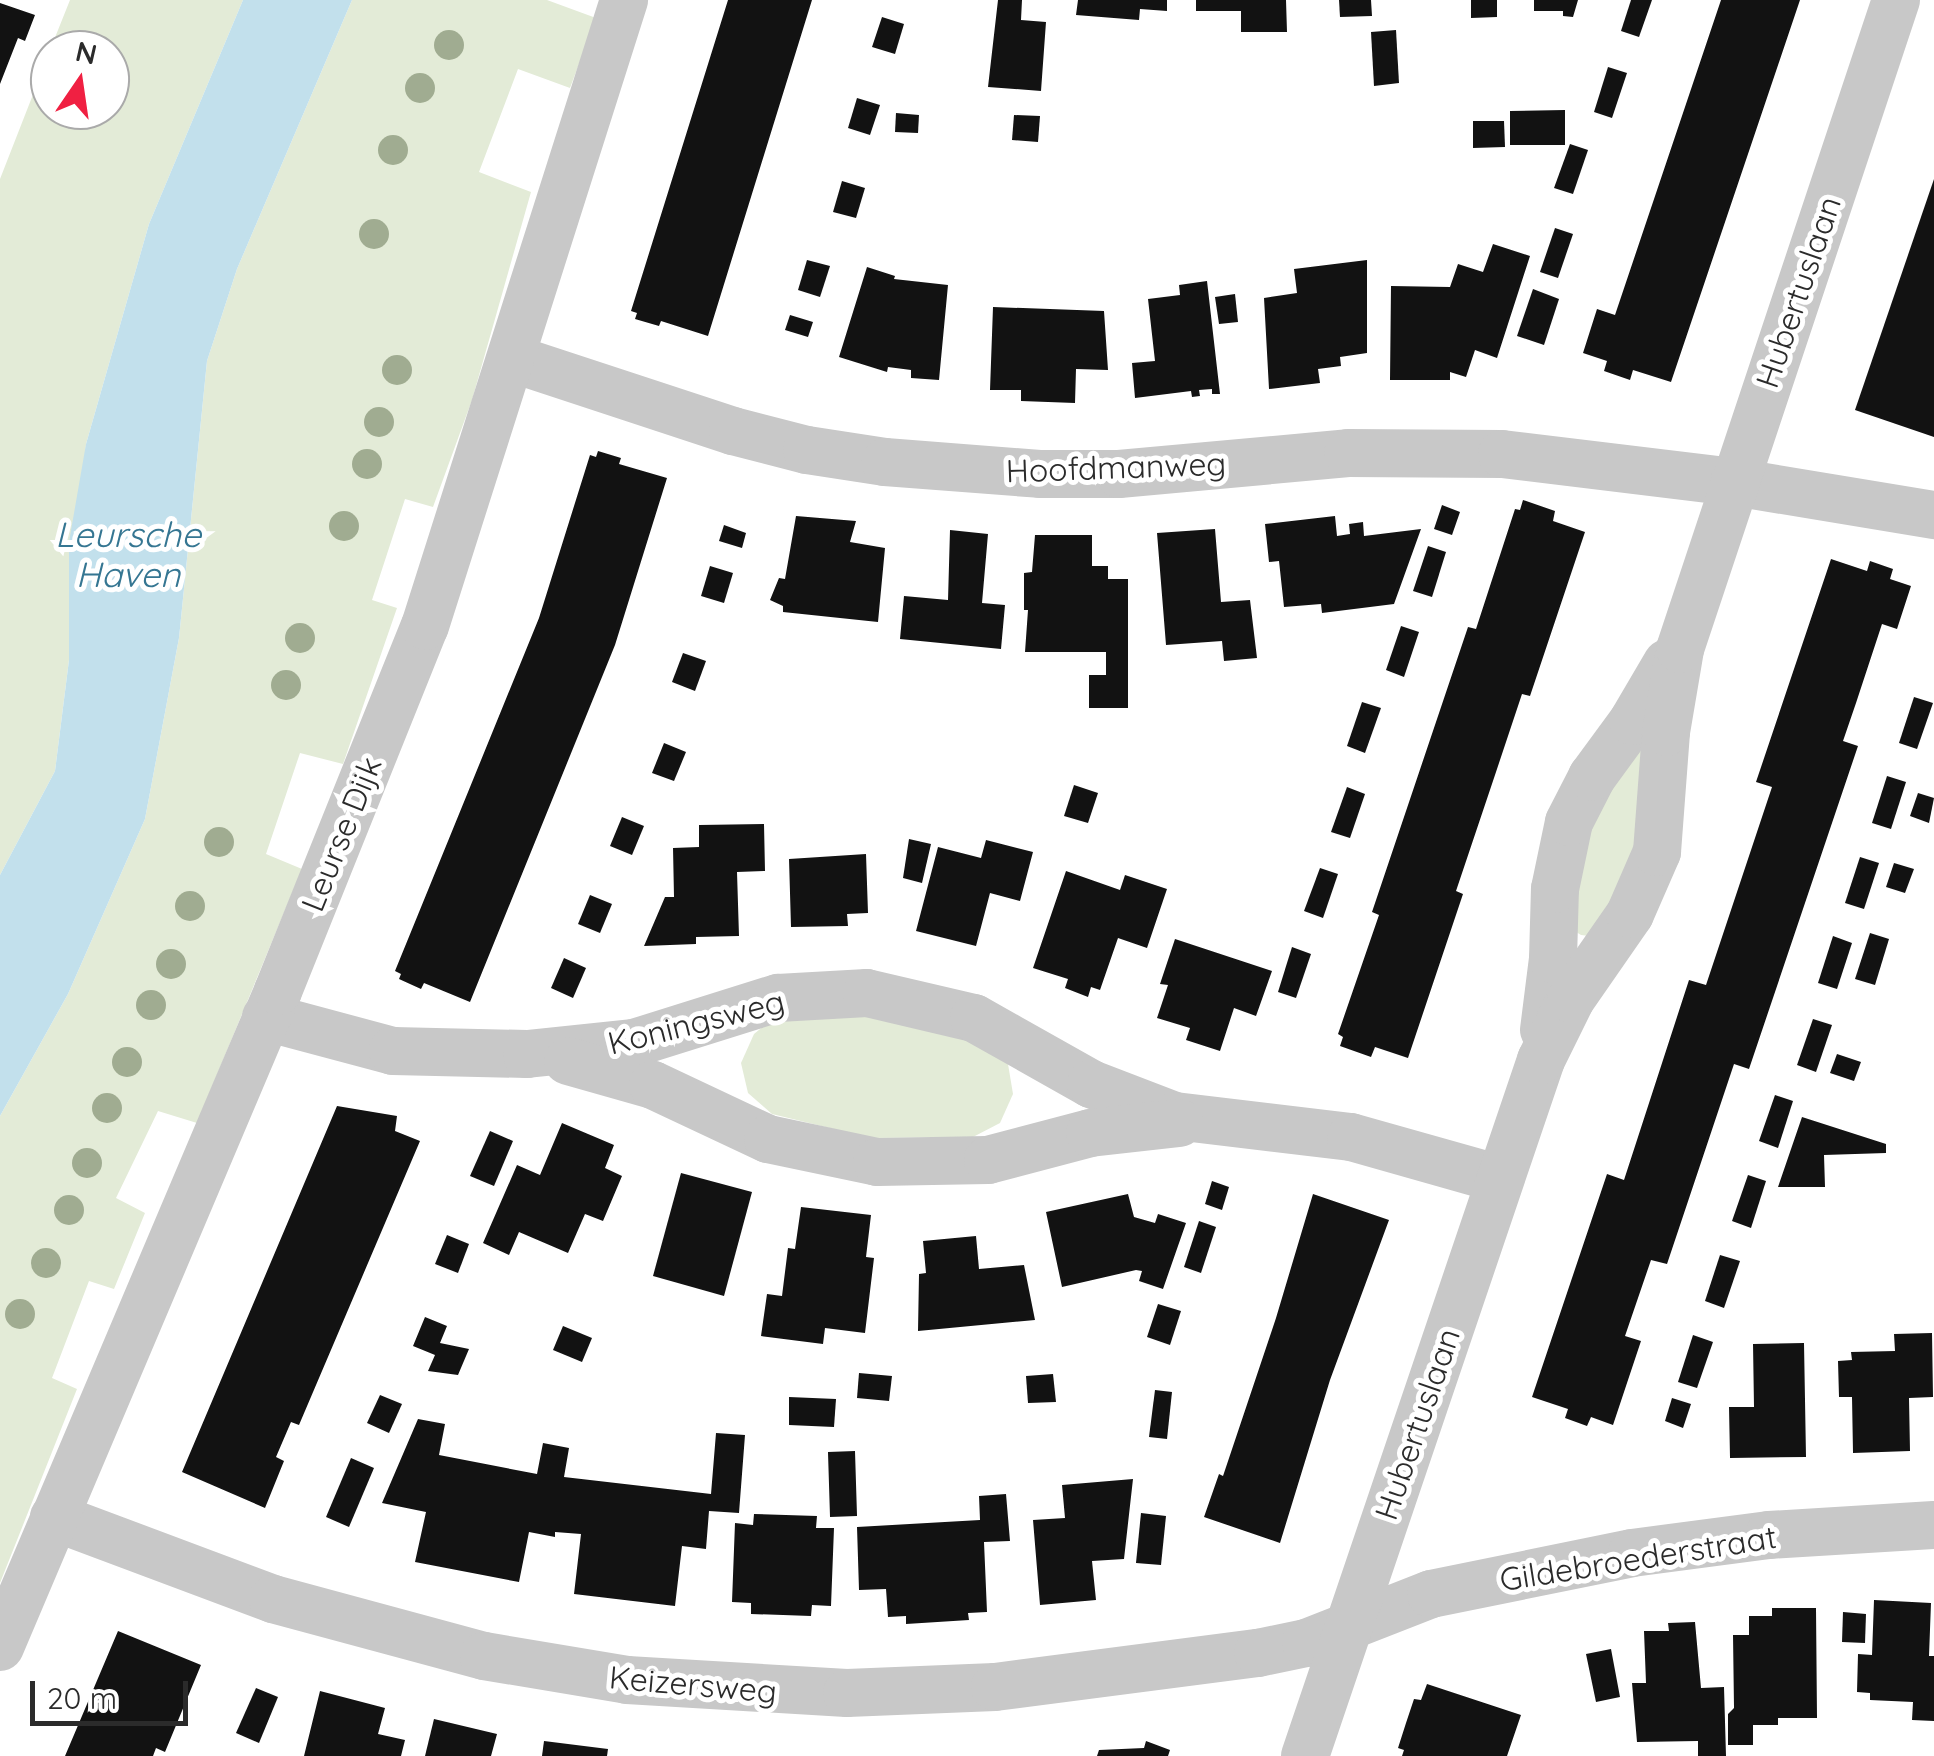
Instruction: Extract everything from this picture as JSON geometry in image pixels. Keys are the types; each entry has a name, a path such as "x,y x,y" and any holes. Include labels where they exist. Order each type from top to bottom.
{"street":[{"name":"Leurse Dijk","path":"0,1648 266,1018 426,626 624,0"},
{"name":"Hubertuslaan","path":"1529,1092 1548,1009 1554,889 1569,822 1592,777 1660,677 1699,584 1896,0"},
{"name":"Hoofdmanweg","path":"511,358 678,414 807,450 963,470 1119,474 1348,454 1426,452 1582,462 1934,515"},
{"name":"Hubertuslaan","path":"1305,1756 1529,1092 1562,1013 1630,914 1652,868 1663,818 1670,698 1699,584"},
{"name":"Koningsweg","path":"266,1018 392,1051 526,1054 634,1042 778,998 867,993 974,1018 1091,1084 1197,1122"},
{"name":"Koningsweg","path":"526,1054 632,1078 748,1132 812,1152 866,1161 988,1160 1090,1134 1197,1122 1352,1137 1499,1179"},
{"name":"Keizersweg","path":"54,1517 273,1599 412,1639 573,1672 700,1688 848,1693 1014,1685 1258,1653 1306,1642 1349,1625"},
{"name":"Gildebroederstraat","path":"1349,1625 1431,1594 1632,1552 1769,1535 1934,1525"}],"green space":[{"path":"70,0 243,0 149,224 86,444 69,660 55,771 0,875 0,179 30,102 30,130 130,130 130,30 58,30"},
{"path":"352,0 547,0 596,18 570,88 518,69 479,172 531,192 472,400 433,507 405,499 372,600 397,608 343,764 300,753 266,854 302,869 197,1123 158,1111 116,1198 145,1213 114,1289 89,1281 52,1378 77,1389 0,1583 0,1116 68,994 145,819 179,638 207,361 237,269"},
{"path":"1634,750 1641,751 1647,846 1589,936 1581,935 1573,930 1575,846"},
{"path":"859,1015 959,1034 1008,1064 1013,1094 1000,1123 973,1137 871,1138 772,1114 748,1093 741,1063 754,1034 766,1024 782,1018"}],"water":[{"name":"Leursche Haven","path":"243,0 352,0 237,269 207,361 179,638 145,819 68,994 0,1116 0,875 55,771 69,660 69,542 86,444 149,224"}],"building":[{"path":"728,0 812,0 708,336 661,321 659,326 635,319 637,313 631,311"},
{"path":"998,0 1022,0 1021,20 1046,22 1041,91 988,87"},
{"path":"1078,0 1167,0 1167,11 1140,9 1139,20 1076,15"},
{"path":"1196,0 1286,0 1287,32 1241,32 1241,11 1196,11"},
{"path":"1339,0 1371,0 1372,16 1340,17"},
{"path":"1471,0 1497,0 1497,17 1471,18"},
{"path":"1534,0 1578,0 1573,17 1563,16 1563,11 1534,11"},
{"path":"1631,0 1652,0 1639,37 1621,31"},
{"path":"1721,0 1800,0 1671,382 1633,370 1630,380 1604,371 1607,361 1583,353 1597,309 1615,315"},
{"path":"0,3 35,15 25,41 18,38 0,84"},
{"path":"882,17 904,24 895,54 872,47"},
{"path":"1396,30 1399,83 1374,86 1371,32"},
{"path":"1608,67 1627,73 1612,118 1594,112"},
{"path":"857,98 880,105 870,135 848,128"},
{"path":"1565,110 1565,145 1510,145 1510,111"},
{"path":"896,113 919,115 918,133 895,132"},
{"path":"1014,115 1040,116 1038,142 1012,140"},
{"path":"1473,121 1504,121 1505,147 1473,148"},
{"path":"1570,144 1588,150 1573,194 1554,188"},
{"path":"1934,179 1934,437 1855,410"},
{"path":"842,181 865,188 856,218 833,212"},
{"path":"1555,228 1573,234 1558,278 1540,272"},
{"path":"1493,244 1530,256 1497,358 1475,350 1466,377 1450,372 1450,380 1390,380 1391,286 1450,287 1458,264 1483,272"},
{"path":"807,260 830,266 820,297 798,290"},
{"path":"1367,260 1367,353 1340,357 1341,366 1318,369 1320,383 1269,389 1264,298 1297,293 1294,269"},
{"path":"867,267 895,276 894,279 948,285 939,380 911,378 911,370 888,367 887,372 839,357"},
{"path":"1207,281 1220,394 1212,394 1212,389 1199,390 1200,396 1192,397 1191,391 1135,398 1132,363 1155,361 1148,299 1180,295 1179,285"},
{"path":"1533,289 1559,299 1544,345 1517,336"},
{"path":"1235,294 1238,322 1219,324 1215,297"},
{"path":"993,307 1104,311 1108,370 1076,369 1075,403 1021,401 1021,390 990,390"},
{"path":"790,315 813,322 808,337 785,330"},
{"path":"598,451 621,458 619,464 667,478 615,645 470,1002 424,983 421,989 399,979 401,974 395,971 539,618 590,455 596,457"},
{"path":"1523,500 1555,511 1553,521 1585,532 1530,696 1522,694 1456,891 1463,894 1408,1058 1375,1047 1371,1057 1340,1046 1343,1037 1338,1034 1379,915 1372,912 1468,627 1476,629 1515,509 1520,510"},
{"path":"1442,505 1460,512 1452,535 1434,529"},
{"path":"796,516 856,521 850,542 885,548 878,622 783,612 783,606 770,600 779,578 785,579"},
{"path":"1335,516 1337,536 1350,534 1349,524 1363,522 1364,536 1421,529 1394,604 1322,613 1321,604 1284,607 1279,561 1269,562 1265,524"},
{"path":"724,525 746,533 742,548 719,541"},
{"path":"1215,529 1221,602 1250,600 1257,658 1224,661 1222,641 1166,645 1157,533"},
{"path":"950,530 988,534 982,603 1005,605 1001,649 900,639 904,596 948,600"},
{"path":"1035,535 1092,535 1092,566 1108,566 1108,579 1128,579 1128,708 1089,708 1089,675 1106,675 1106,652 1025,652 1028,610 1024,610 1024,573 1032,572"},
{"path":"1428,546 1446,552 1432,597 1413,591"},
{"path":"1831,559 1867,571 1870,561 1893,569 1890,579 1911,586 1897,629 1882,624 1843,741 1858,746 1749,1069 1734,1064 1667,1264 1651,1260 1625,1336 1641,1341 1613,1425 1591,1417 1587,1426 1565,1418 1568,1409 1532,1397 1607,1174 1624,1180 1689,980 1706,985 1772,787 1756,782"},
{"path":"710,566 733,573 724,603 701,596"},
{"path":"1401,626 1419,632 1404,677 1386,670"},
{"path":"683,653 706,661 695,691 672,682"},
{"path":"1914,697 1933,703 1917,749 1899,743"},
{"path":"1362,702 1381,708 1365,753 1347,746"},
{"path":"664,743 686,752 674,781 652,773"},
{"path":"1887,776 1906,782 1891,829 1872,823"},
{"path":"1074,785 1098,793 1088,823 1064,816"},
{"path":"1347,787 1365,794 1350,838 1331,832"},
{"path":"1918,793 1934,798 1929,823 1910,816"},
{"path":"622,817 644,826 632,855 610,846"},
{"path":"764,824 765,871 737,872 739,936 696,937 696,944 644,946 665,897 674,897 673,848 699,847 699,825"},
{"path":"909,839 931,844 922,883 903,878"},
{"path":"986,840 1033,852 1020,901 990,893 976,946 916,931 938,847 981,858"},
{"path":"866,854 868,913 847,914 848,926 791,927 789,859"},
{"path":"1860,857 1879,863 1864,909 1845,903"},
{"path":"1894,863 1914,869 1905,893 1886,887"},
{"path":"1320,868 1338,874 1323,918 1304,911"},
{"path":"1066,871 1120,890 1125,875 1167,889 1147,948 1118,938 1100,990 1091,987 1088,997 1065,988 1068,979 1033,968"},
{"path":"590,895 612,904 600,933 578,924"},
{"path":"1870,933 1889,939 1875,985 1855,979"},
{"path":"1833,936 1852,943 1837,989 1818,983"},
{"path":"1175,939 1272,971 1256,1016 1234,1008 1220,1051 1186,1040 1190,1028 1157,1018 1168,985 1160,984"},
{"path":"1292,947 1311,954 1296,998 1278,992"},
{"path":"564,958 586,968 573,998 551,988"},
{"path":"1813,1019 1832,1025 1816,1072 1797,1065"},
{"path":"1837,1054 1861,1062 1854,1081 1830,1073"},
{"path":"1775,1095 1793,1101 1778,1148 1759,1141"},
{"path":"337,1106 397,1116 395,1131 420,1141 299,1425 291,1422 276,1457 284,1461 265,1508 182,1472"},
{"path":"1802,1117 1886,1144 1886,1153 1824,1155 1825,1187 1778,1187"},
{"path":"562,1123 614,1145 605,1168 622,1176 603,1221 585,1214 568,1253 519,1232 509,1255 483,1243 517,1165 540,1175"},
{"path":"490,1131 513,1141 494,1186 470,1176"},
{"path":"681,1173 752,1192 724,1296 653,1276"},
{"path":"1748,1175 1766,1181 1751,1228 1732,1221"},
{"path":"1212,1181 1229,1187 1222,1210 1205,1204"},
{"path":"1128,1194 1134,1217 1155,1223 1158,1214 1186,1223 1163,1289 1139,1281 1142,1271 1136,1270 1062,1287 1046,1212"},
{"path":"1313,1194 1389,1220 1330,1380 1280,1543 1204,1517 1219,1474 1223,1476"},
{"path":"801,1207 871,1215 866,1257 874,1258 865,1333 825,1328 823,1344 761,1336 767,1294 782,1296 788,1248 795,1249"},
{"path":"1199,1221 1216,1227 1201,1273 1184,1267"},
{"path":"447,1235 469,1244 458,1273 435,1264"},
{"path":"976,1236 979,1269 1024,1265 1035,1320 918,1331 919,1274 926,1273 923,1241"},
{"path":"1720,1255 1740,1261 1724,1308 1705,1301"},
{"path":"1158,1304 1181,1311 1170,1345 1147,1337"},
{"path":"425,1317 447,1326 440,1343 469,1349 458,1375 428,1371 435,1355 413,1346"},
{"path":"563,1326 592,1338 582,1362 553,1350"},
{"path":"1932,1333 1933,1397 1909,1398 1910,1451 1853,1453 1852,1397 1839,1397 1838,1361 1852,1360 1851,1352 1895,1351 1894,1334"},
{"path":"1693,1335 1713,1342 1697,1388 1678,1382"},
{"path":"1804,1343 1806,1457 1730,1458 1729,1407 1754,1407 1753,1344"},
{"path":"859,1373 892,1376 889,1401 857,1398"},
{"path":"1053,1374 1056,1402 1028,1403 1026,1376"},
{"path":"1155,1390 1172,1392 1167,1439 1149,1437"},
{"path":"380,1395 402,1404 389,1433 367,1423"},
{"path":"789,1397 836,1399 834,1427 789,1425"},
{"path":"1672,1398 1691,1404 1683,1428 1665,1421"},
{"path":"418,1419 445,1424 439,1455 537,1474 543,1443 569,1448 564,1477 711,1494 716,1433 745,1435 739,1513 709,1511 706,1549 682,1546 675,1606 574,1594 581,1534 555,1532 555,1537 529,1532 519,1582 415,1562 426,1512 382,1503"},
{"path":"855,1451 857,1516 830,1517 828,1452"},
{"path":"351,1458 374,1468 349,1527 326,1517"},
{"path":"1133,1479 1124,1559 1092,1561 1096,1600 1040,1605 1033,1520 1065,1518 1062,1485"},
{"path":"1006,1494 1010,1541 984,1542 987,1612 968,1613 969,1620 906,1624 906,1616 888,1617 886,1589 859,1590 857,1527 980,1520 979,1496"},
{"path":"1141,1513 1166,1516 1161,1565 1136,1563"},
{"path":"754,1514 817,1516 816,1528 834,1528 831,1606 812,1605 811,1616 751,1614 751,1603 732,1602 735,1523 753,1525"},
{"path":"1874,1600 1931,1603 1929,1656 1934,1656 1934,1721 1912,1720 1913,1702 1870,1700 1870,1693 1857,1692 1858,1654 1872,1655"},
{"path":"1772,1608 1816,1608 1817,1718 1778,1718 1778,1725 1753,1725 1753,1745 1728,1745 1728,1714 1734,1708 1733,1635 1749,1635 1749,1616 1772,1616"},
{"path":"1843,1612 1866,1614 1865,1643 1842,1642"},
{"path":"1695,1622 1701,1688 1724,1687 1726,1756 1698,1756 1698,1741 1637,1742 1632,1683 1646,1683 1644,1631 1669,1631 1668,1623"},
{"path":"118,1631 201,1665 165,1752 156,1748 153,1756 65,1756"},
{"path":"1611,1649 1620,1697 1596,1702 1586,1654"},
{"path":"1427,1684 1521,1715 1507,1756 1402,1756 1404,1750 1398,1748 1414,1699 1421,1700"},
{"path":"256,1688 278,1697 259,1743 236,1733"},
{"path":"320,1691 385,1708 378,1734 405,1740 401,1756 304,1756"},
{"path":"434,1719 497,1734 491,1756 425,1756"},
{"path":"544,1741 608,1749 607,1756 542,1756"},
{"path":"1146,1741 1170,1750 1168,1756 1097,1756 1099,1750 1144,1748"}]}
